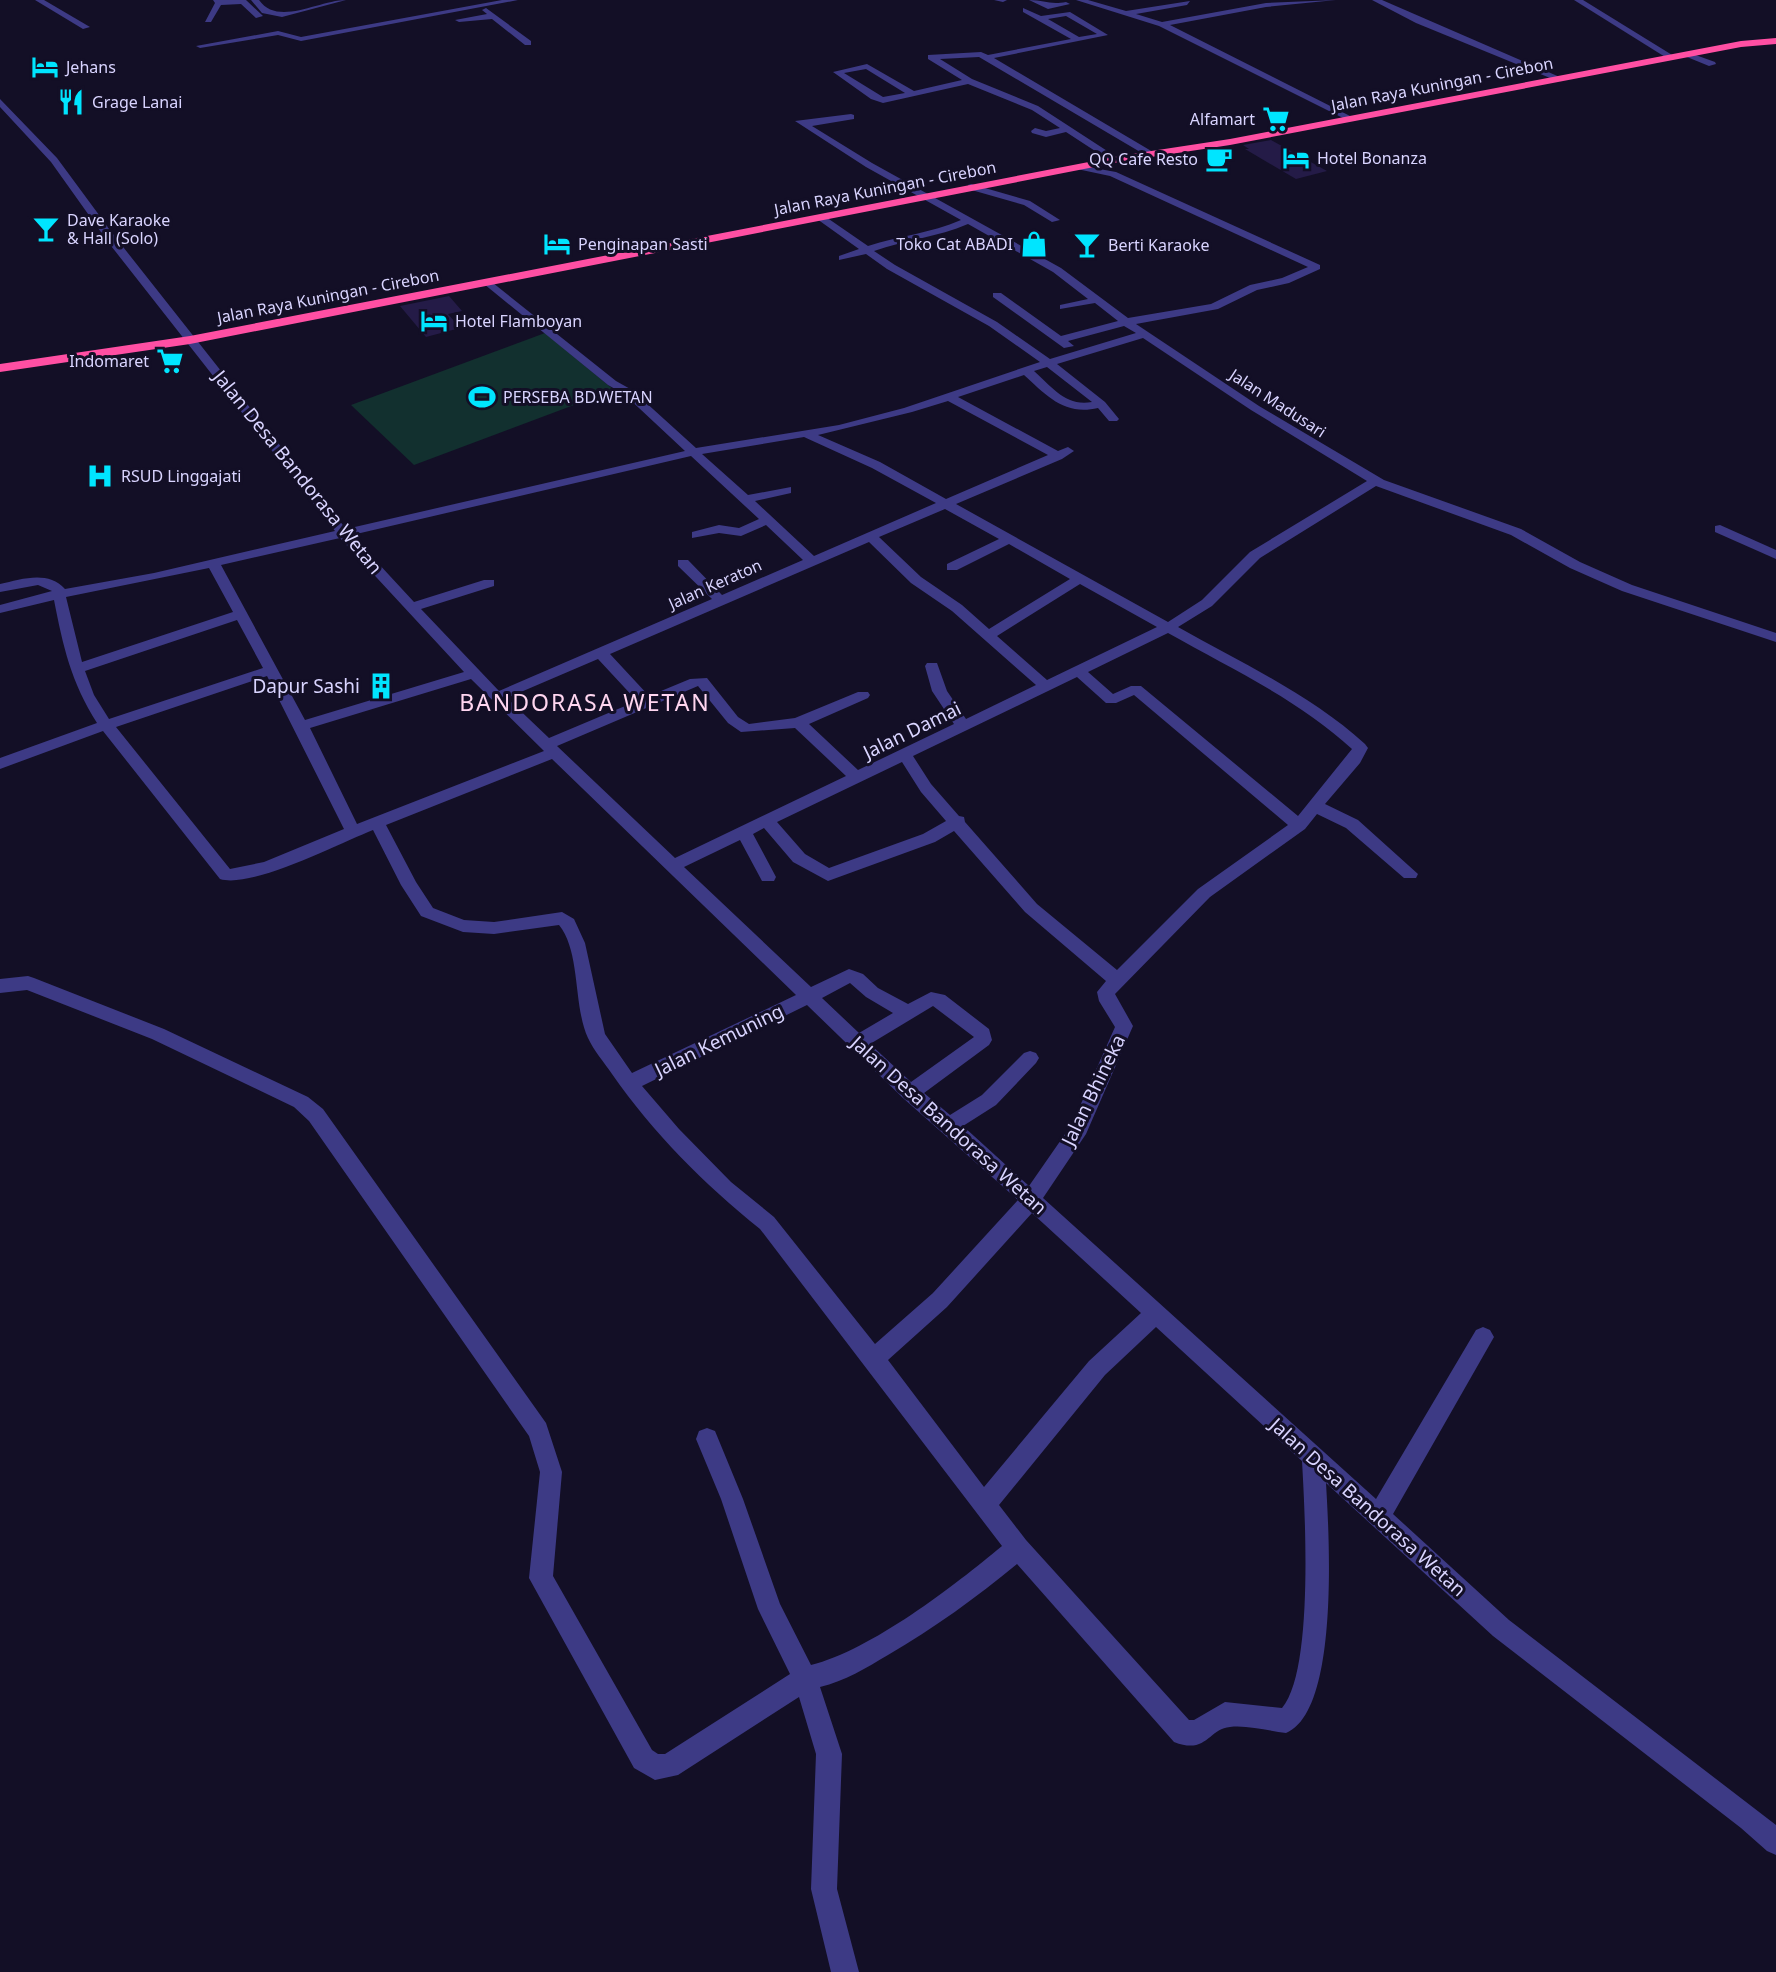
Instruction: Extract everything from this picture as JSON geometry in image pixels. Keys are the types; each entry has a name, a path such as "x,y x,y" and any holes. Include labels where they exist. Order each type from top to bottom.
{"highway":[{"name":"Jalan Raya Kuningan - Cirebon","path":"0,368 190,340 923,196 1741,44 1776,41"}],"street":[{"path":"39,0 86,27"},
{"path":"255,0 263,11 273,14 303,11 342,0"},
{"path":"201,46 278,33 301,39 476,3 514,0"},
{"path":"998,0 1003,0"},
{"path":"1033,0 1048,7 1080,0 1162,24 1350,118"},
{"path":"1094,5 1117,0"},
{"path":"1162,24 1266,5 1332,0"},
{"path":"1376,0 1419,21 1558,78"},
{"path":"1578,0 1673,58"},
{"path":"208,20 218,1 243,2 278,33"},
{"path":"1125,14 1183,1 1214,15"},
{"path":"476,3 528,43"},
{"path":"1026,10 1078,40"},
{"path":"973,65 1042,46 1104,35 1067,14 1040,18"},
{"path":"421,24 494,16"},
{"path":"1033,40 1042,46"},
{"path":"1110,161 1035,108 969,81 931,57 967,53 989,60 1150,154"},
{"path":"1690,55 1712,64"},
{"path":"915,95 867,66 837,72 880,99 888,101 915,95 969,81"},
{"path":"950,70 962,68"},
{"name":"Jalan Desa Bandorasa Wetan","path":"0,102 54,160 190,340 344,534 473,674 910,1093 949,1125 1501,1628 1751,1819 1776,1842"},
{"name":"Jalan Madusari","path":"851,117 802,123 923,196 1057,270 1126,322 1266,415 1377,481 1415,498 1516,532 1575,565 1627,588 1776,638"},
{"path":"1035,131 1046,134 1068,130"},
{"path":"1059,340 1126,322 1213,307 1254,287 1285,281 1316,267 1113,173 1086,166"},
{"path":"971,187 1027,203 1055,220"},
{"path":"820,217 891,267 993,324 1101,404 1113,419"},
{"path":"843,258 896,240 944,231 968,221"},
{"path":"488,282 612,383 628,392 811,560"},
{"path":"997,295 1079,354"},
{"path":"1064,307 1096,300"},
{"path":"0,610 60,594 214,564 695,452 839,428 908,411 1026,370 1145,334"},
{"path":"1026,370 1068,407 1089,408 1101,404"},
{"name":"Jalan Keraton","path":"497,697 811,560 948,505 1063,453 948,396"},
{"path":"805,433 876,465 1282,691 1360,748 1355,759 1299,825 1204,893 1165,935 1117,980 1031,908 958,821 926,788 905,755"},
{"name":"Jalan Damai","path":"672,866 1168,627 1207,603 1255,555 1377,481"},
{"path":"745,500 787,490"},
{"path":"697,536 719,528 741,532 766,520"},
{"path":"1720,529 1776,555"},
{"path":"870,536 916,580 950,602 1045,687"},
{"path":"952,567 1007,540"},
{"path":"683,563 720,600"},
{"path":"214,564 301,726 353,832"},
{"path":"988,635 1079,579"},
{"path":"0,588 41,581 51,583 60,594 77,669 87,695 106,725 226,875 234,876 377,823 551,749 695,682 702,681 733,720 746,729 798,723 863,695"},
{"path":"412,607 489,583"},
{"path":"77,669 241,614"},
{"path":"601,653 647,703"},
{"path":"932,666 935,681 947,707 964,726"},
{"path":"0,764 106,725 271,670"},
{"path":"1079,671 1111,699 1136,690 1299,825"},
{"path":"301,726 473,674"},
{"path":"798,723 836,756 856,778"},
{"path":"1315,806 1352,824 1410,874"},
{"path":"767,821 799,858 828,875 929,838 958,821"},
{"path":"377,823 409,885 427,912 463,926 494,928 562,918 568,923 576,943 596,1036 629,1083 672,1135 724,1188 767,1223 1018,1548 1183,1732 1197,1733 1225,1714 1286,1721 1299,1706 1305,1688 1318,1616 1318,1543 1313,1457"},
{"path":"744,832 768,877"},
{"name":"Jalan Kemuning","path":"629,1083 849,976 857,977 874,994 891,1001 905,1012"},
{"name":"Jalan Bhineka","path":"1031,1200 1079,1128 1124,1026 1106,997 1106,992 1117,980"},
{"path":"0,986 28,983 158,1034 301,1102 316,1115 538,1431 551,1472 541,1578 643,1759 655,1767 669,1766 805,1679 837,1671 914,1626 974,1585 1018,1548"},
{"path":"858,1042 923,1001 939,1000 983,1034 983,1040 910,1093"},
{"path":"949,1125 989,1100 1030,1058"},
{"path":"874,1359 940,1300 1031,1200"},
{"path":"984,1505 1097,1368 1156,1313"},
{"path":"1378,1517 1483,1337"},
{"path":"706,1439 732,1499 770,1609 805,1679 828,1754 824,1889 845,1972"}],"green space":[{"name":"PERSEBA BD.WETAN","path":"545,333 614,390 414,465 351,405"}],"building":[{"name":"Hotel Bonanza","path":"1271,140 1327,171 1296,179 1245,149 1249,149 1243,145"},
{"name":"Hotel Flamboyan","path":"449,296 462,311 448,314 460,328 426,337 400,306"}],"place":[{"name":"Jehans","path":"45,67"},
{"name":"Grage Lanai","path":"71,102"},
{"name":"Alfamart","path":"1276,119"},
{"name":"Hotel Bonanza","path":"1296,158"},
{"name":"QQ Cafe Resto","path":"1219,159"},
{"name":"Dave Karaoke & Hall (Solo)","path":"46,229"},
{"name":"Penginapan Sasti","path":"557,244"},
{"name":"Toko Cat ABADI","path":"1034,244"},
{"name":"Berti Karaoke","path":"1087,245"},
{"name":"Hotel Flamboyan","path":"434,321"},
{"name":"Indomaret","path":"170,361"},
{"name":"PERSEBA BD.WETAN","path":"482,397"},
{"name":"RSUD Linggajati","path":"100,476"},
{"name":"Dapur Sashi","path":"381,686"}],"district":[{"name":"BANDORASA WETAN","path":"585,702"}]}
